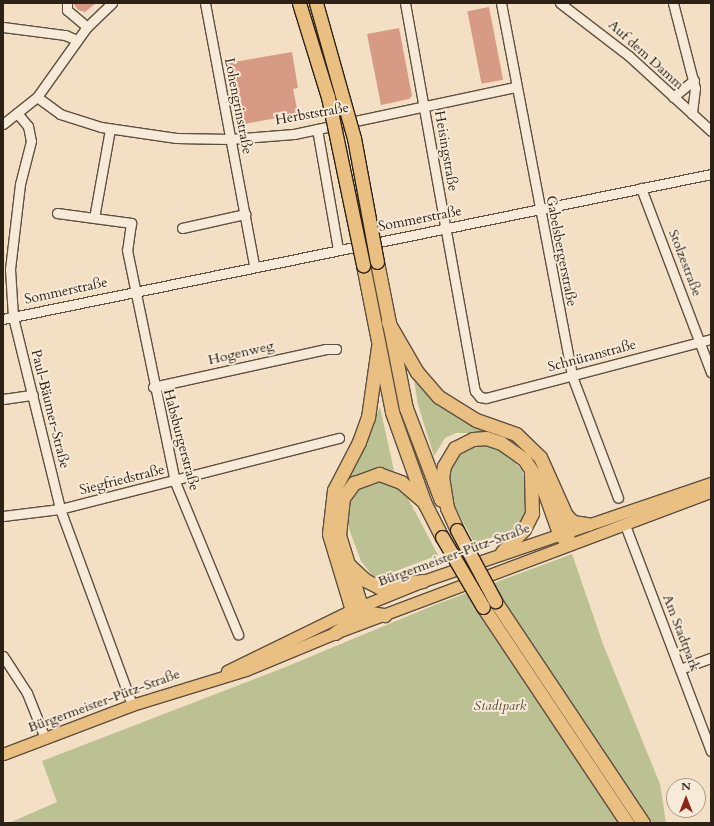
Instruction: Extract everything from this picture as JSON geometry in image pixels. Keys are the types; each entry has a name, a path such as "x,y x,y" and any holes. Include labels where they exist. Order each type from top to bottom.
{"highway":[{"path":"299,3 328,97 392,412 425,504 442,537 483,607 626,823"},
{"path":"316,3 354,138 388,322 415,435 436,492 447,508 457,530 495,601 643,823"},
{"path":"388,322 417,372 439,397 476,420 516,434 529,445 540,457 566,516 573,522 588,524"},
{"path":"358,610 332,552 329,534 330,504 340,474 359,442 368,417 378,347"},
{"path":"447,508 442,478 444,466 450,455 462,444 479,438 494,440 514,449 531,470 543,488 564,532 568,544"},
{"path":"502,552 524,529 532,513 531,470"},
{"path":"358,610 339,535 339,510 343,498 354,483 379,474 392,476 425,504"},
{"path":"564,532 566,516"},
{"path":"346,560 365,580 379,587 423,581"},
{"path":"358,610 385,614"},
{"path":"335,633 358,610"}],"main road":[{"name":"Bürgermeister-Pütz-Straße","path":"216,677 250,657 423,581 502,552 711,483"},
{"name":"Bürgermeister-Pütz-Straße","path":"3,754 132,705 216,677 246,670 335,633 568,544 625,525 711,492"}],"street":[{"path":"67,3 68,10 87,27"},
{"path":"3,124 37,97 87,27 112,3"},
{"name":"Lohengrinstraße","path":"205,3 254,266"},
{"name":"Heisingstraße","path":"405,3 475,391 480,397"},
{"name":"Gabelsbergerstraße","path":"501,3 538,209 572,376 618,498"},
{"name":"Auf dem Damm","path":"560,3 629,56 711,130"},
{"path":"673,3 694,80 692,114"},
{"path":"3,27 65,35 77,40"},
{"path":"673,97 694,80"},
{"name":"Herbststraße","path":"37,97 60,114 110,129 176,138 230,139 317,129 515,87"},
{"name":"Paul-Bäumer-Straße","path":"17,113 28,126 31,141 20,184 11,262 13,317 60,509 132,705"},
{"path":"94,218 110,129"},
{"path":"317,129 338,249"},
{"name":"Sommerstraße","path":"3,319 254,266 711,174"},
{"name":"Stolzestraße","path":"641,188 711,372"},
{"path":"57,213 131,223 127,250 135,291"},
{"path":"182,228 245,214"},
{"name":"Habsburgerstraße","path":"135,291 153,387 175,482 238,634"},
{"name":"Schnüranstraße","path":"480,397 486,398 711,340"},
{"name":"Hogenweg","path":"153,387 326,349 336,349"},
{"path":"3,399 33,395"},
{"name":"Siegfriedstraße","path":"3,516 60,509 175,482 339,438"},
{"name":"Am Stadtpark","path":"625,525 711,751"},
{"path":"3,656 27,693 45,738"},
{"path":"680,669 711,658"}],"green space":[{"path":"414,379 445,408 493,433 456,433 445,438 434,456 418,405"},
{"path":"380,407 394,471 385,470 351,479 340,490"},
{"path":"485,443 505,452 521,469 526,480 530,504 518,529 474,543 446,489 451,460 465,447"},
{"path":"377,482 396,486 404,491 438,555 375,579 361,561 349,529 347,513 354,493 360,487"},
{"name":"Stadtpark","path":"572,554 603,644 660,784 666,823 9,823 57,802 42,761 283,668 437,604"}],"building":[{"path":"73,3 96,3 85,12 78,10"},
{"path":"489,7 503,80 482,84 467,11"},
{"path":"399,28 412,96 409,99 381,105 367,34"},
{"path":"292,52 298,88 293,89 298,114 239,125 228,63"}]}
